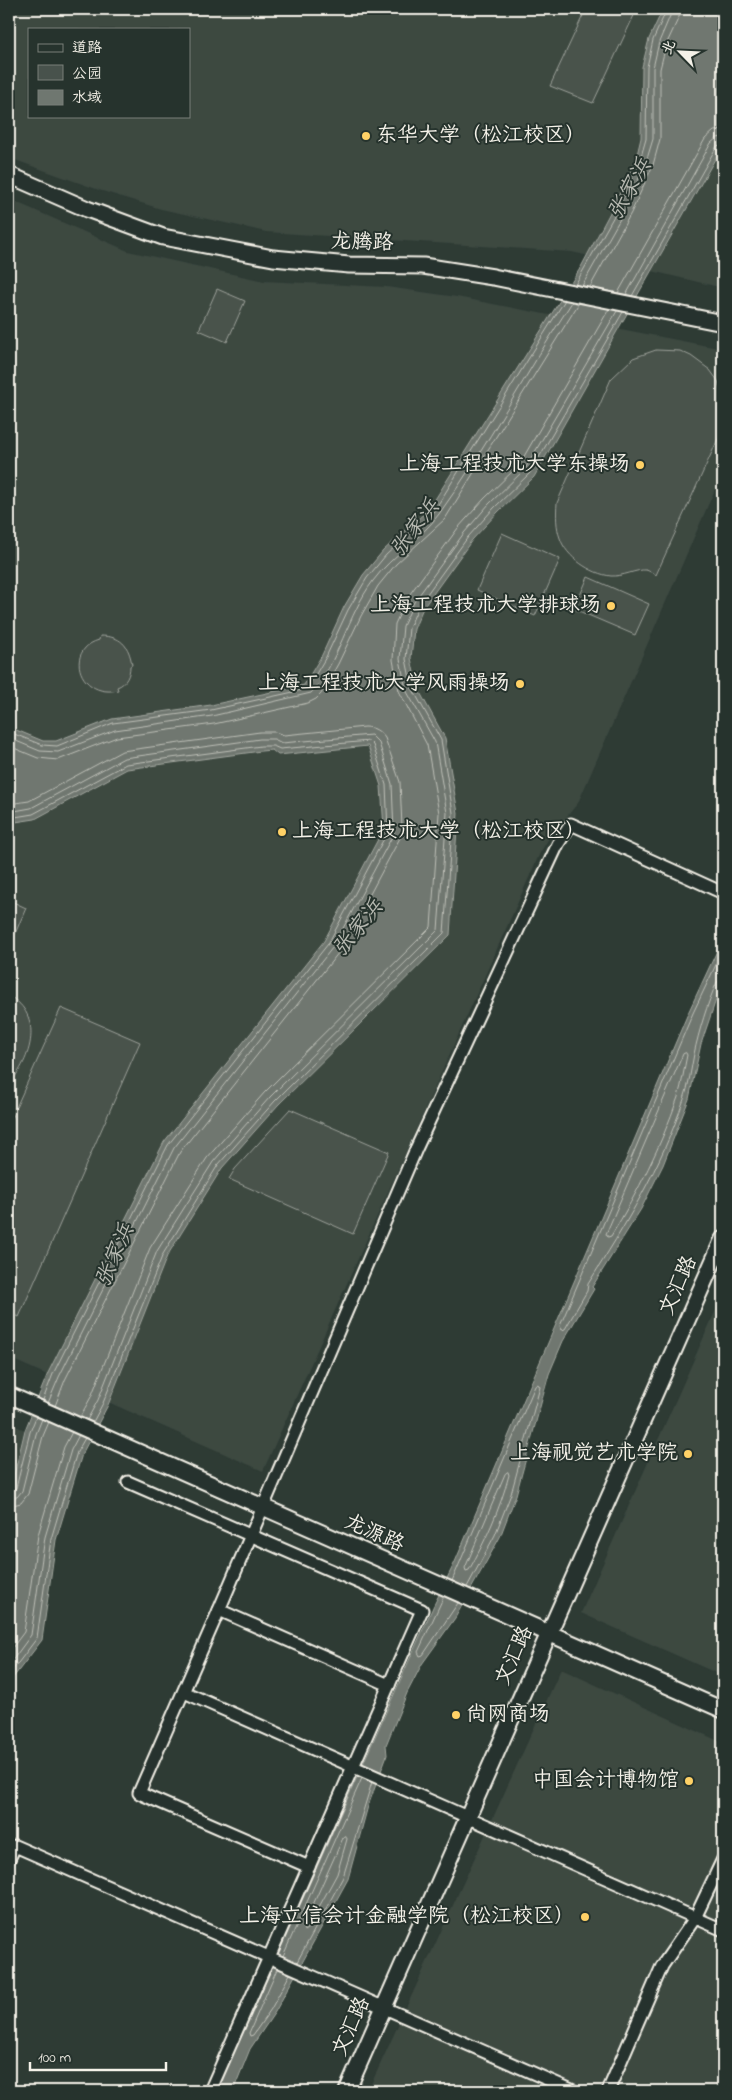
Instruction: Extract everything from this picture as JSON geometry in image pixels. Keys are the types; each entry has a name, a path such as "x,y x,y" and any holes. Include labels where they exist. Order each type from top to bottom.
{"main road":[{"name":"龙腾路","path":"9,175 163,237 273,258 349,265 423,266 723,323"},
{"name":"文汇路","path":"347,2091 723,1239"},
{"name":"龙源路","path":"9,1395 723,1710"}],"street":[{"path":"309,1867 139,1793 416,1149 558,844 571,824 723,893"},
{"path":"128,1482 422,1610 210,2091"},
{"path":"219,1610 389,1685"},
{"path":"184,1692 723,1930"},
{"path":"9,1859 15,1846 270,1956 574,2091"},
{"path":"608,2091 662,1966 695,1918 723,1859"}],"shaded area":[{"name":"东华大学（松江校区）","path":"9,9 723,9 723,288 572,252 266,232 161,209 99,190 15,160 9,156"},
{"name":"上海工程技术大学（松江校区）","path":"9,199 128,251 264,281 387,287 457,297 723,349 723,471 578,803 549,838 540,853 263,1471 9,1358"},
{"name":"上海视觉艺术学院","path":"723,1294 723,1676 581,1613"},
{"path":"9,1423 25,1430 9,1496"},
{"name":"上海立信会计金融学院（松江校区）","path":"561,1669 723,1743 723,2091 368,2091"}],"green space":[{"path":"586,9 637,9 593,103 550,86"},
{"path":"217,289 245,301 227,342 199,330"},
{"name":"上海工程技术大学东操场","path":"656,350 680,351 691,356 710,370 718,381 723,400 723,428 656,575 646,570 615,576 603,575 580,563 563,545 557,525 557,503 611,379 633,358"},
{"path":"502,533 560,559 535,616 477,590"},
{"name":"上海工程技术大学排球场","path":"588,577 649,604 635,635 574,609"},
{"path":"100,636 119,640 126,647 131,658 132,665 130,666 128,676 117,687 118,690 105,691 94,687 86,681 81,672 79,663 81,653 88,645 99,640"},
{"path":"9,900 26,908 9,948"},
{"path":"9,996 20,1004 27,1014 31,1038 24,1062 9,1084"},
{"path":"61,1008 140,1042 19,1317 9,1312 9,1123"},
{"path":"290,1109 389,1152 353,1234 229,1179 235,1169"}],"water":[{"name":"张家浜","path":"663,9 723,9 723,144 534,477 472,540 423,608 414,629 411,658 417,687 445,738 458,813 450,935 278,1105 222,1168 167,1256 108,1405 82,1454 56,1540 42,1640 9,1683 9,1496 25,1430 48,1373 164,1142 324,941 384,828 381,786 368,746 278,755 272,750 261,751 127,769 35,819 9,823 9,727 43,741 56,741 112,719 211,705 304,685 322,655 344,607 363,575 383,551 429,509 581,267 614,205 636,159 641,138 642,67 649,39"},
{"path":"723,938 723,979 701,1044 689,1099 663,1165 641,1209 592,1287 594,1289 563,1341 549,1374 516,1495 500,1537 455,1618 422,1664 407,1693 386,1745 387,1755 368,1806 348,1879 275,2012 250,2049 233,2091 217,2091 433,1607 455,1562 689,1011"}],"place":[{"name":"东华大学（松江校区）","path":"366,136"},
{"name":"上海工程技术大学东操场","path":"640,465"},
{"name":"上海工程技术大学排球场","path":"611,606"},
{"name":"上海工程技术大学风雨操场","path":"520,684"},
{"name":"上海工程技术大学（松江校区）","path":"282,832"},
{"name":"上海视觉艺术学院","path":"688,1454"},
{"name":"尚网商场","path":"456,1715"},
{"name":"中国会计博物馆","path":"689,1781"},
{"name":"上海立信会计金融学院（松江校区）","path":"585,1917"}]}
